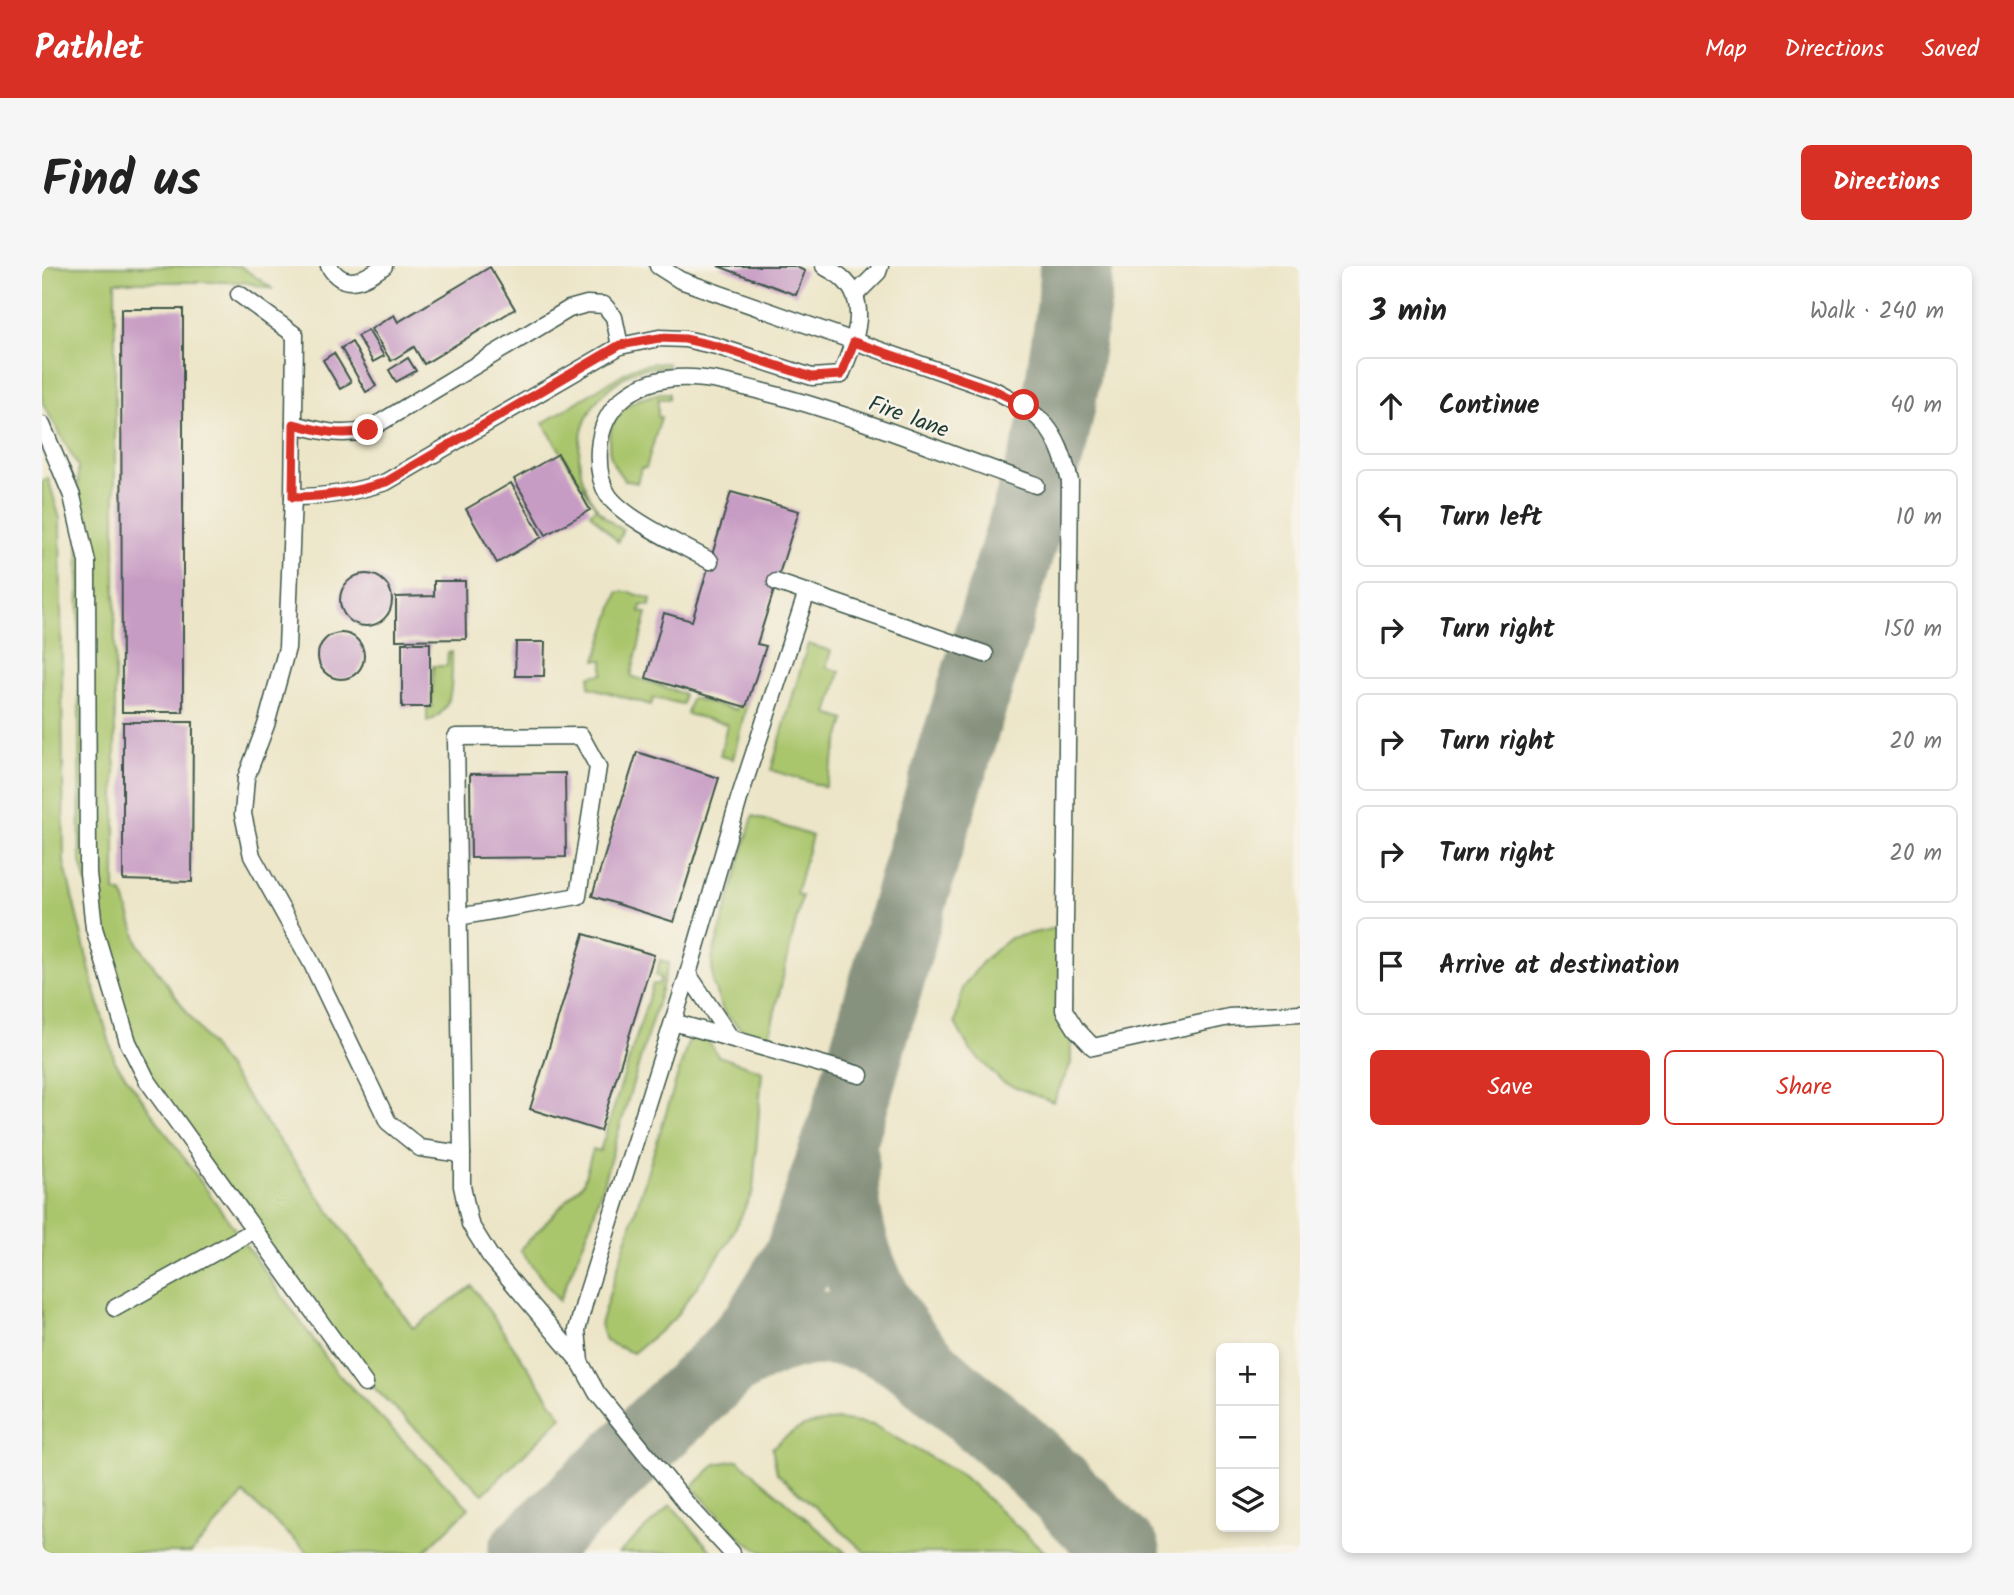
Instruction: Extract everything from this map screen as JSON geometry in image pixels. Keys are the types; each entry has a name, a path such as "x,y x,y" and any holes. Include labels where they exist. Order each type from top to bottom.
{"lane":[{"path":"328,266 339,279 349,282 366,278 384,266"},
{"path":"658,266 680,280 996,391 1024,405 1045,423 1063,454 1070,481 1064,1010 1076,1029 1093,1047 1229,1017 1300,1013"},
{"path":"293,497 324,497 350,493 386,482 620,345 659,338 685,339 716,346 812,377 841,375 854,342 859,318 855,295 843,278 824,266"},
{"path":"855,295 878,272 880,266"},
{"path":"239,294 295,335 293,497 287,648 266,725 246,778 243,814 252,856 311,962 388,1122 420,1148 461,1154"},
{"path":"294,424 334,435 351,435 368,430 569,309 587,304 604,305 614,317 620,345"},
{"name":"Fire lane","path":"710,561 629,515 609,496 601,478 598,469 600,439 613,407 639,386 677,378 716,380 799,400 1036,485"},
{"path":"42,425 72,496 87,562 88,873 94,928 128,1042 147,1080 365,1384"},
{"path":"776,582 985,654"},
{"path":"580,1362 577,1330 586,1297 688,974 739,799 807,592"},
{"path":"458,918 578,896 598,767 581,736 456,737 458,918 461,1154 470,1224 490,1256 580,1362 597,1393 685,1502 732,1553"},
{"path":"688,974 730,1037"},
{"path":"673,1022 860,1075"},
{"path":"115,1308 253,1231"}],"green space":[{"path":"42,266 240,266 273,289 244,282 115,282 115,891 123,894 139,945 413,1328 472,1286 562,1417 483,1494 338,1353 134,1060 80,858 78,466 42,402"},
{"path":"668,363 668,367 634,371 597,400 586,419 580,439 579,460 583,481 592,500 605,517 623,530 618,542 590,513 596,508 543,423 634,367"},
{"path":"660,393 669,393 669,399 658,399 658,417 661,417 646,468 641,468 637,483 625,480 617,470 609,449 611,428 623,410 633,402"},
{"path":"48,478 60,519 64,862 115,1061 337,1373 469,1508 423,1553 309,1553 244,1494 191,1553 42,1553 42,481"},
{"path":"618,592 629,592 651,599 650,606 641,605 640,612 647,613 631,676 684,694 683,704 653,698 651,705 589,687 590,676 603,674 603,660 596,660"},
{"path":"808,644 831,651 826,667 840,672 828,714 845,720 825,787 771,770"},
{"path":"448,652 452,652 452,683 448,702 437,717 427,722 427,708 432,707 433,666 447,666"},
{"path":"750,657 758,659 733,759 720,756 727,724 687,714 691,698 736,710"},
{"path":"753,816 812,836 796,894 802,896 769,1037 745,1033 724,1013 713,985 712,959"},
{"path":"1070,925 1071,1063 1053,1102 1002,1082 970,1050 955,1023 963,987 984,960 1010,938"},
{"path":"660,960 669,963 590,1227 559,1301 520,1250 583,1183 593,1149 600,1151 653,984 659,984 661,977 656,976"},
{"path":"691,1033 706,1038 718,1056 762,1071 753,1191 728,1243 673,1320 633,1353 605,1341 600,1324"},
{"path":"838,1420 873,1425 963,1476 1046,1553 866,1553 777,1473 772,1448 802,1427"},
{"path":"738,1460 846,1553 765,1553 745,1542 692,1487 716,1464"},
{"path":"671,1505 713,1553 619,1553"}],"building":[{"path":"718,266 794,266 805,271 796,295"},
{"path":"490,267 515,309 424,364 414,347 391,361 371,329 394,315 398,322"},
{"path":"121,309 183,309 183,712 122,712"},
{"path":"368,330 384,356 373,362 357,336"},
{"path":"352,342 376,386 366,392 341,348"},
{"path":"334,353 351,382 340,389 323,360"},
{"path":"408,358 416,371 396,382 389,370"},
{"path":"558,454 590,510 546,535 514,479"},
{"path":"511,483 542,537 497,563 466,509"},
{"path":"731,492 799,511 757,644 766,646 746,707 646,678 664,613 692,621"},
{"path":"366,574 376,576 384,582 390,590 390,610 384,618 376,624 366,626 356,624 348,618 342,610 340,600 342,590 348,582 356,576"},
{"path":"434,581 465,581 466,639 396,640 396,597 434,596"},
{"path":"341,633 357,640 364,656 357,672 341,679 325,672 318,656 325,640"},
{"path":"516,642 545,642 544,676 515,676"},
{"path":"402,643 430,643 430,707 402,707"},
{"path":"123,722 193,722 192,882 123,880"},
{"path":"637,752 719,778 674,922 592,896"},
{"path":"565,773 566,857 471,858 470,774"},
{"path":"584,934 654,955 600,1131 530,1109"}],"taxiway":[{"path":"525,1553 725,1364 759,1325 801,1256 847,1119 924,853 1051,440 1075,297 1076,266"},
{"path":"842,1158 845,1214 859,1267 870,1292 900,1339 928,1371 1021,1452 1124,1553"},
{"path":"725,1364 773,1338 824,1328 868,1335 919,1363"}],"route":[{"path":"368,430 351,435 334,435 294,424 293,497 324,497 350,493 386,482 620,345 659,338 685,339 716,346 812,377 841,375 854,342 996,391 1024,405"}]}
